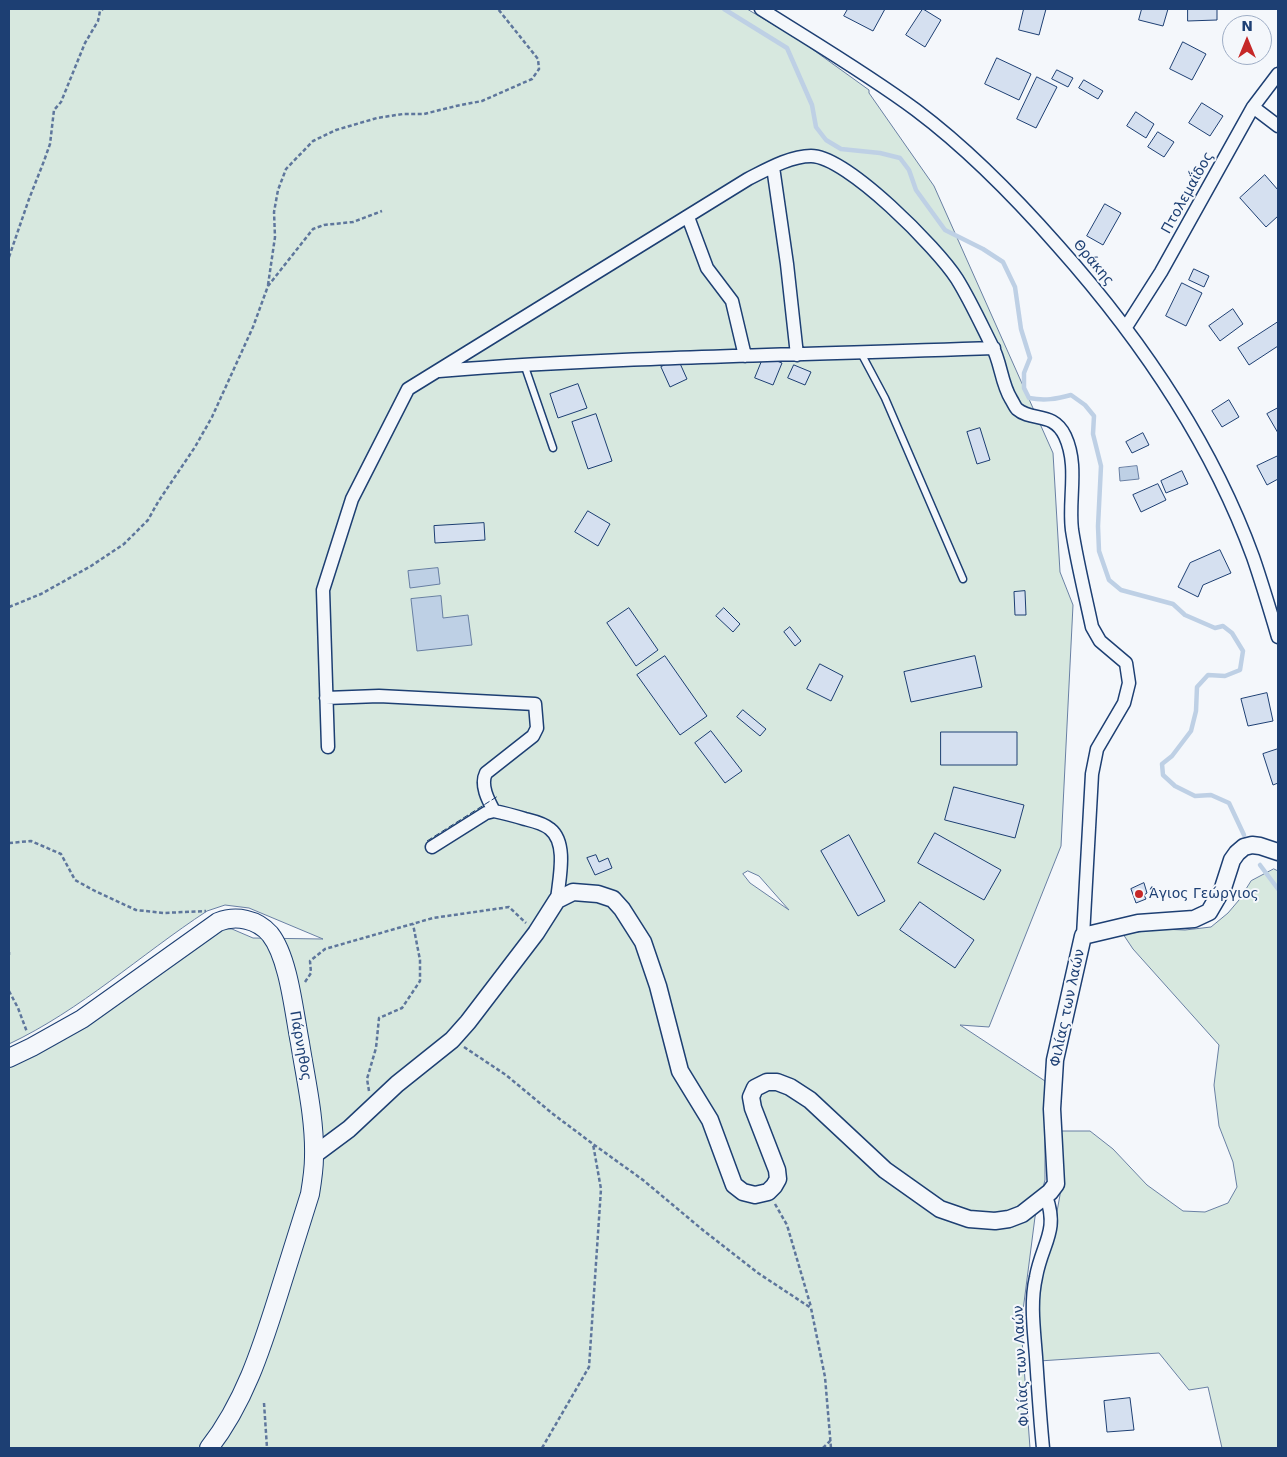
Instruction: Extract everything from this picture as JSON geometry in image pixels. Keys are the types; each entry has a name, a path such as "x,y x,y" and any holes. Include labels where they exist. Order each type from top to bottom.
{"main road":[{"name":"Πάρνηθος","path":"9,1058 82,1018 148,973 214,924 230,918 243,919 256,923 272,937 280,954 290,989 311,1108 314,1175 310,1194 263,1344 233,1414 209,1448"}],"street":[{"name":"Θράκης","path":"761,9 916,110 967,152 1025,207 1094,286 1126,327 1165,386 1209,459 1253,557 1278,637"},
{"name":"Πτολεμαΐδος","path":"1126,327 1161,272 1253,107 1278,74"},
{"path":"1253,107 1278,126"},
{"path":"328,747 323,590 352,499 408,389 748,180 773,167 800,158 817,157 841,169 865,185 905,221 942,259 956,278 994,348 1010,397 1017,409 1047,419 1058,425 1065,437 1072,459 1072,528 1092,626 1100,640 1126,664 1128,683 1124,703 1098,749 1092,774 1083,936"},
{"path":"773,167 787,264 797,354"},
{"path":"688,217 707,268 732,301 745,356"},
{"path":"437,371 524,364 664,357 994,348"},
{"path":"326,698 378,696 535,704 537,728 533,736 486,773 484,778 484,786 494,811"},
{"path":"314,1156 349,1129 397,1084 452,1040 536,933 557,900 561,853 560,842 549,827 494,811 486,813 432,847"},
{"name":"Φιλίας των λαών","path":"1046,1196 1054,1188 1056,1179 1052,1109 1055,1060 1083,936 1138,923 1194,919 1209,912 1223,888 1232,860 1237,853 1252,845 1278,852"},
{"path":"557,900 573,892 598,894 613,899 622,909 642,942 658,986 680,1071 710,1120 734,1184 743,1192 755,1195 768,1192 778,1179 777,1170 753,1108 751,1097 761,1085 777,1082 790,1087 810,1100 884,1170 940,1209 969,1219 995,1221 1009,1219 1022,1214 1046,1196"},
{"name":"Φιλίας των Λαών","path":"1042,1448 1032,1308 1036,1276 1052,1220 1046,1196"}],"lane":[{"path":"861,353 885,398 963,579"},
{"path":"524,364 552,448"}],"path":[{"path":"9,257 47,152 54,110 61,102 85,43 98,21 100,11 103,9"},
{"path":"9,607 41,594 91,566 124,544 148,520 212,418 253,327 268,286 275,237 274,212 278,190 286,169 313,141 336,130 377,118 403,114 424,114 482,101 532,79 539,69 538,59 498,9"},
{"path":"268,286 314,229 324,225 353,222 382,211"},
{"path":"9,844 31,841 61,854 75,880 95,892 136,910 164,913 206,911 213,915 214,924"},
{"path":"290,989 303,984 311,973 310,961 325,949 434,918 510,907 536,933"},
{"path":"372,1107 367,1079 376,1048 379,1018 402,1008 420,981 420,960 413,924"},
{"path":"9,991 18,1008 32,1047"},
{"path":"452,1040 506,1075 553,1114 642,1180 704,1231 758,1272 811,1308"},
{"path":"542,1448 589,1367 601,1189 593,1144"},
{"path":"768,1192 787,1225 811,1308 825,1377 831,1448"},
{"path":"264,1403 267,1448"},
{"path":"823,1448 831,1440"}],"shaded area":[{"path":"9,9 747,9 801,41 869,90 869,93 934,186 1053,453 1060,572 1073,605 1061,846 989,1027 960,1025 1045,1081 1045,1180 1035,1217 1021,1326 1030,1448 9,1448 9,1063 215,928 232,929 253,938 323,939 249,908 225,905 207,911 86,999 9,1044","holes":["748,871 759,876 789,910 750,883 743,874"]},
{"path":"1274,869 1278,871 1278,1448 1222,1448 1208,1387 1189,1390 1159,1353 1039,1361 1036,1310 1040,1275 1052,1239 1060,1195 1059,1131 1090,1131 1113,1149 1147,1185 1183,1211 1205,1212 1228,1203 1237,1187 1233,1162 1219,1126 1214,1085 1219,1045 1133,949 1123,934 1160,929 1185,930 1211,927 1228,913 1251,881"}],"water":[{"path":"1137,466 1139,479 1120,481 1119,468"},
{"path":"438,568 440,584 410,588 408,571"},
{"path":"441,596 443,618 468,615 472,645 417,651 411,599"}],"building":[{"path":"848,9 885,9 873,31 844,16"},
{"path":"923,9 941,20 925,47 906,35"},
{"path":"1024,9 1046,9 1039,35 1019,30"},
{"path":"1142,9 1168,9 1163,26 1139,20"},
{"path":"1188,9 1217,9 1217,20 1188,21"},
{"path":"1183,42 1206,54 1192,80 1170,69"},
{"path":"997,58 1031,74 1019,100 985,84"},
{"path":"1057,70 1073,78 1068,87 1052,79"},
{"path":"1037,77 1057,87 1036,128 1017,119"},
{"path":"1084,80 1103,91 1098,99 1079,88"},
{"path":"1202,103 1223,116 1210,136 1189,123"},
{"path":"1136,112 1154,124 1146,138 1127,126"},
{"path":"1158,132 1174,142 1164,157 1148,147"},
{"path":"1265,175 1278,190 1278,216 1266,227 1240,198"},
{"path":"1105,204 1121,213 1103,245 1087,236"},
{"path":"1194,269 1209,276 1204,287 1189,280"},
{"path":"1182,283 1202,293 1186,326 1166,316"},
{"path":"1233,309 1243,324 1220,341 1209,326"},
{"path":"1278,322 1278,346 1249,365 1238,348"},
{"path":"764,356 782,363 773,385 755,378"},
{"path":"678,359 687,379 670,387 661,367"},
{"path":"794,365 811,372 805,385 788,378"},
{"path":"578,384 587,408 558,418 550,394"},
{"path":"1229,400 1239,417 1222,427 1212,411"},
{"path":"1278,408 1278,433 1267,414"},
{"path":"596,414 612,461 588,469 572,422"},
{"path":"980,428 990,460 977,464 967,432"},
{"path":"1143,433 1149,445 1132,453 1126,442"},
{"path":"1278,456 1278,479 1267,485 1257,466"},
{"path":"1182,471 1188,484 1166,493 1161,481"},
{"path":"1158,484 1166,500 1141,512 1133,495"},
{"path":"588,511 610,524 598,546 575,532"},
{"path":"484,523 485,540 435,543 434,526"},
{"path":"1220,550 1231,573 1203,585 1198,597 1178,587 1190,563"},
{"path":"1025,591 1026,615 1015,615 1014,592"},
{"path":"629,608 658,650 636,666 607,623"},
{"path":"724,608 740,624 733,632 716,616"},
{"path":"790,627 801,641 795,646 784,632"},
{"path":"665,656 707,716 680,735 637,675"},
{"path":"975,656 982,687 911,702 904,672"},
{"path":"820,664 843,676 831,701 807,689"},
{"path":"1267,693 1273,721 1248,726 1241,699"},
{"path":"743,710 766,729 760,736 737,717"},
{"path":"711,731 742,771 725,783 695,743"},
{"path":"941,732 1017,732 1017,765 941,765"},
{"path":"1278,749 1278,783 1273,785 1263,754"},
{"path":"954,787 1024,805 1015,838 945,820"},
{"path":"935,833 1001,870 984,900 918,863"},
{"path":"849,835 885,901 858,916 821,851"},
{"path":"596,855 599,862 608,858 612,868 595,875 587,858"},
{"name":"Άγιος Γεώργιος","path":"1144,883 1147,893 1144,895 1146,899 1136,903 1131,889"},
{"path":"920,902 974,940 955,968 900,930"},
{"path":"1130,1398 1134,1430 1107,1432 1104,1401"}],"waterway":[{"path":"724,9 787,48 812,105 816,127 826,140 841,149 880,153 900,158 909,170 916,190 945,230 983,249 1003,262 1015,287 1021,329 1030,358 1024,373 1024,388 1029,398 1050,399 1071,395 1085,405 1094,416 1093,434 1101,466 1098,526 1099,551 1109,580 1121,590 1173,604 1185,615 1215,628 1223,626 1232,633 1243,651 1240,670 1225,676 1208,675 1197,687 1196,711 1191,731 1172,756 1162,764 1163,775 1175,786 1195,796 1211,795 1229,803 1244,835"},
{"path":"1260,865 1278,889"}],"fence":[{"path":"427,841 498,796"}],"place":[{"name":"Άγιος Γεώργιος","path":"1139,894"}]}
